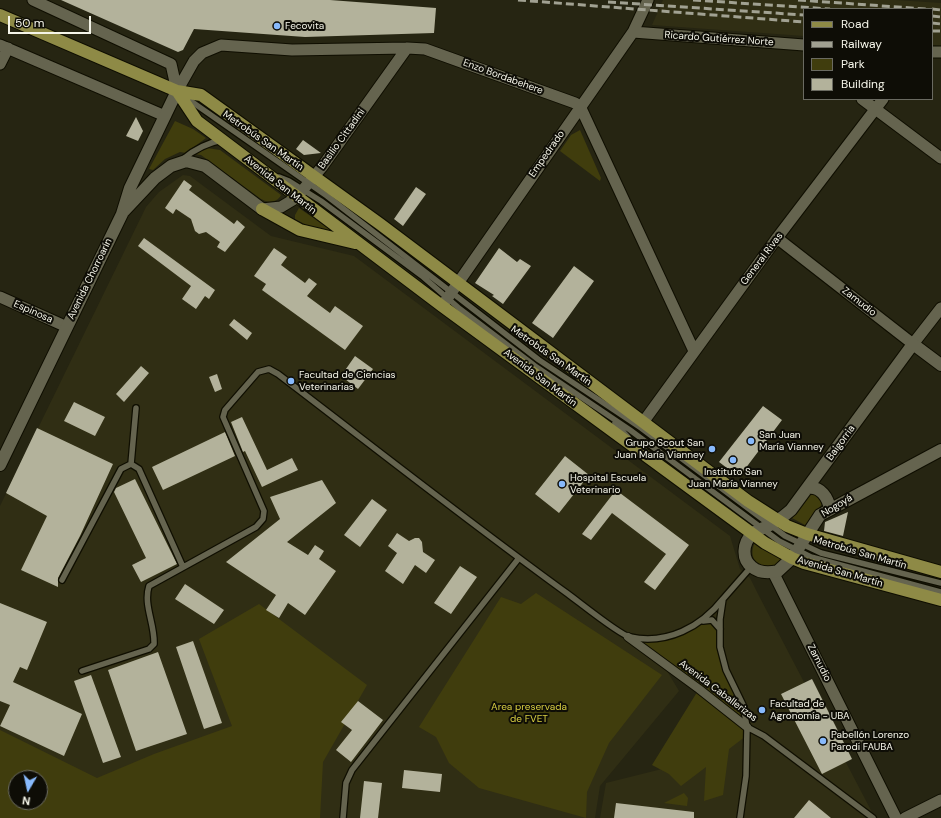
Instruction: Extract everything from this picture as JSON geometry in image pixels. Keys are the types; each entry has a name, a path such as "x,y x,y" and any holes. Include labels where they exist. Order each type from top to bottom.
{"main road":[{"name":"Avenida San Martín","path":"0,15 178,91 201,95 305,187 360,244 449,295 644,421 748,501 766,527 778,551 797,551 941,600"},
{"name":"Avenida San Martín","path":"178,91 197,121 264,172 305,187 449,295 652,461 766,527 807,534 941,572"},
{"name":"Avenida Chorroarín","path":"0,465 122,214 130,188 178,91"},
{"path":"122,214 154,178 180,162 195,162 205,166 262,209 300,230 360,244"},
{"name":"Zamudio","path":"913,344 941,365"},
{"name":"Baigorria","path":"748,571 744,550 747,540 791,510 913,344"},
{"name":"Nogoyá","path":"773,572 787,565 817,518 830,509 941,450"},
{"path":"808,488 815,488 824,493 830,509"},
{"path":"748,571 773,572"}],"street":[{"name":"Avenida San Martín","path":"33,0 171,64 178,91"},
{"name":"Empedrado","path":"449,295 633,32 648,0"},
{"name":"Ricardo Gutiérrez Norte","path":"633,32 803,45"},
{"name":"Enzo Bordabehere","path":"178,91 194,61 202,53 221,45 292,50 407,48 425,49 580,106"},
{"path":"0,64 4,47 165,116"},
{"name":"Basilio Cittadini","path":"262,209 282,207 305,187 407,48"},
{"path":"863,100 941,158"},
{"name":"General Rivas","path":"644,421 777,238 882,100"},
{"path":"580,106 694,351"},
{"name":"Zamudio","path":"777,238 913,344"},
{"name":"Espinosa","path":"0,297 67,327"},
{"name":"Baigorria","path":"913,344 941,308"},
{"name":"Zamudio","path":"773,572 896,818"},
{"name":"Avenida Caballerizas","path":"628,637 699,689 747,727"},
{"path":"905,818 941,800"}],"lane":[{"path":"180,162 193,151 207,144 222,140"},
{"name":"Metrobús San Martín","path":"305,187 449,295 539,360 641,428 797,551 811,557 941,592"},
{"name":"Metrobús San Martín","path":"449,295 535,366 606,414 766,527"},
{"path":"82,671 149,649 154,644 154,636 146,596 149,586 256,526 264,519 264,511 223,417 225,410 258,372 268,369 278,374 519,558 628,637 656,639 670,636 702,621 712,620 720,629"},
{"path":"131,464 136,408"},
{"name":"Metrobús San Martín","path":"606,414 652,461"},
{"path":"131,464 139,469 183,567"},
{"path":"62,580 121,469 131,464"},
{"name":"Metrobús San Martín","path":"797,551 821,553 941,583"},
{"path":"343,818 346,783 352,770 519,558"},
{"path":"702,621 748,571"},
{"path":"723,599 720,619 721,653 726,670 743,705 747,727 746,776 740,818"},
{"name":"Avenida Caballerizas","path":"747,727 764,736 873,818"}],"shaded area":[{"path":"663,0 896,0 941,3 941,46 933,45 933,8 803,8 803,36 652,25"},
{"name":"Facultad de Ciencias Veterinarias","path":"183,175 190,176 271,236 354,256 730,536 740,569 750,578 875,818 600,818 606,783 722,754 688,666 661,661 679,691 600,786 595,818 0,818 0,506 146,207 159,192"}],"green space":[{"path":"175,121 193,129 206,138 186,153 180,152 165,159 153,170 149,169"},
{"path":"580,130 601,178 600,181 560,151 571,135"},
{"path":"207,148 220,150 281,195 277,200 272,202 261,199 201,155 194,154"},
{"path":"299,208 332,231 308,226 295,219 295,215"},
{"path":"812,493 815,493 823,503 805,525 792,518"},
{"path":"756,541 785,559 774,566 768,567 758,564 755,561 752,552"},
{"name":"Area preservada de FVET","path":"536,593 662,675 609,743 587,792 586,818 479,788 449,763 436,737 419,727 501,597 521,604"},
{"path":"259,604 367,685 323,762 320,818 0,818 0,730 97,778 154,754 232,726 199,639"},
{"path":"705,620 718,625 720,647 743,705 746,736 729,749 723,795 704,801 706,767 681,786 669,774 652,765 699,689 628,637 656,639"},
{"path":"684,793 688,798 687,806 664,803"}],"building":[{"name":"Fecovita","path":"61,0 330,0 436,8 434,33 305,37 194,29 183,50 178,52"},
{"path":"136,117 143,131 138,141 126,136"},
{"path":"303,140 321,153 304,155 296,149"},
{"path":"184,180 192,186 189,190 234,224 237,220 245,227 225,252 217,247 220,242 206,232 199,234 195,231 191,219 176,209 173,214 165,208"},
{"path":"416,187 426,194 403,226 394,219"},
{"path":"144,238 215,290 209,299 205,296 196,309 182,299 191,286 138,246"},
{"path":"274,248 287,257 281,265 305,283 309,278 317,284 307,296 330,313 335,306 363,326 345,350 262,290 266,284 254,276"},
{"path":"499,248 517,262 520,259 531,266 503,304 492,296 494,295 475,283"},
{"path":"574,266 594,281 553,338 532,323"},
{"path":"234,319 252,333 247,340 229,325"},
{"path":"355,356 373,369 358,389 341,376"},
{"path":"141,366 149,373 124,402 116,394"},
{"path":"217,374 222,389 215,392 209,377"},
{"path":"74,402 105,417 95,436 64,421"},
{"name":"San Juan María Vianney","path":"763,406 782,420 739,477 719,462"},
{"path":"242,417 267,470 292,458 298,470 262,487 245,451 243,452 231,422"},
{"path":"37,428 113,464 80,536 58,578 58,587 21,570 47,516 6,493"},
{"path":"225,432 235,456 163,490 152,467"},
{"name":"Hospital Escuela Veterinario","path":"565,456 589,475 559,513 535,494"},
{"path":"135,479 177,564 141,582 132,565 146,558 114,492 116,488"},
{"path":"322,480 336,503 287,542 308,555 315,545 324,551 319,559 336,571 305,615 288,603 279,618 266,610 276,595 226,562 280,519 270,497"},
{"path":"616,490 689,545 655,590 644,582 666,554 612,513 591,540 582,534"},
{"path":"372,499 387,510 360,547 344,535"},
{"path":"848,512 843,536 824,531 825,522"},
{"path":"397,533 409,541 419,538 422,542 423,552 435,560 426,573 415,565 403,584 385,571 397,553 388,546"},
{"path":"460,566 477,577 451,614 434,603"},
{"path":"185,584 224,610 214,624 175,599"},
{"path":"0,603 47,622 27,670 20,667 13,682 82,714 64,756 0,726 10,705 0,701"},
{"path":"193,641 222,723 204,729 176,647"},
{"path":"158,652 187,734 136,751 108,670"},
{"path":"91,675 121,757 103,763 74,681"},
{"name":"Pabellón Lorenzo Parodi FAUBA","path":"812,679 852,759 822,774 781,694"},
{"path":"358,701 383,720 351,762 336,750 352,730 341,722"},
{"path":"404,770 442,774 440,792 402,788"},
{"path":"364,781 382,783 378,818 360,818"},
{"path":"809,800 831,818 794,818"},
{"path":"616,803 694,812 694,818 614,818"}],"railway":[{"path":"518,0 803,22"},
{"path":"693,0 815,8"},
{"path":"798,0 912,8"},
{"path":"608,2 803,15"},
{"path":"933,9 941,10"},
{"path":"933,16 941,17"},
{"path":"933,23 941,24"},
{"path":"933,31 941,31"}],"place":[{"name":"Fecovita","path":"277,26"},
{"name":"Facultad de Ciencias Veterinarias","path":"291,381"},
{"name":"San Juan María Vianney","path":"751,441"},
{"name":"Grupo Scout San Juan María Vianney","path":"712,449"},
{"name":"Instituto San Juan María Vianney","path":"733,460"},
{"name":"Hospital Escuela Veterinario","path":"562,484"},
{"name":"Facultad de Agronomía - UBA","path":"762,710"},
{"name":"Pabellón Lorenzo Parodi FAUBA","path":"823,741"}]}
